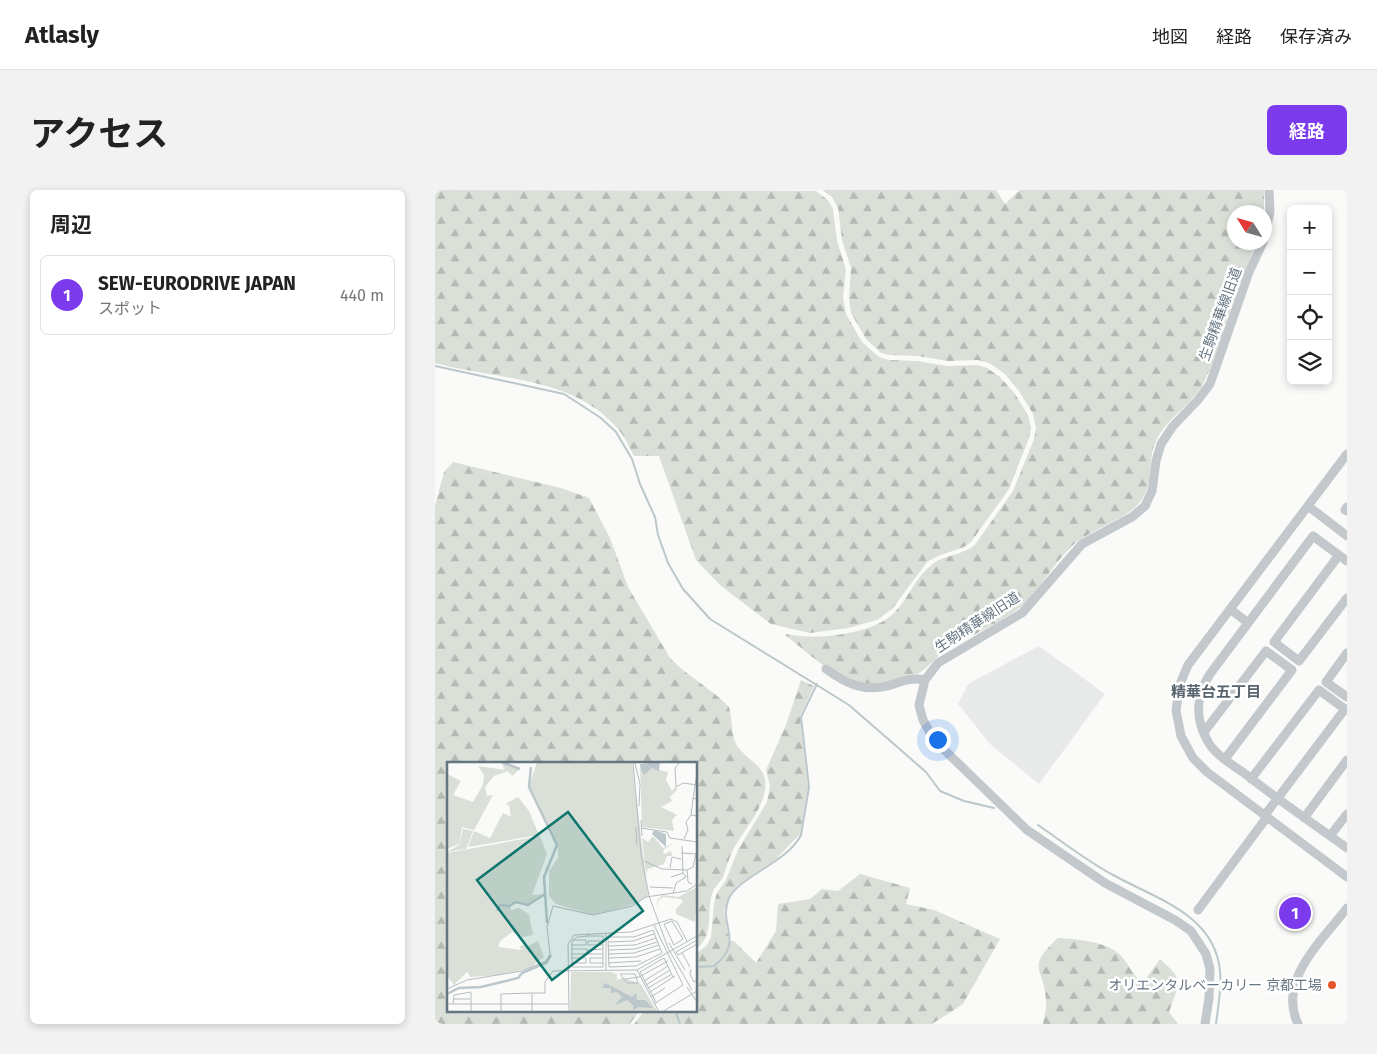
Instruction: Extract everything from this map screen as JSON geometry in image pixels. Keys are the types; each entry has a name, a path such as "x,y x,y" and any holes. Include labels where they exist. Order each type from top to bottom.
{"street":[{"path":"1269,190 1270,205"},
{"name":"生駒精華線旧道","path":"1205,1024 1210,969 1206,954 1197,939 1175,920 1105,883 1015,821 930,735 919,705 925,680 938,664 1028,608 1082,544 1140,511 1152,491 1156,461 1161,444 1173,426 1204,393 1222,353 1249,272 1259,250"},
{"path":"1347,454 1185,672 1177,698 1178,722 1186,747 1199,765 1347,877"},
{"path":"1308,506 1347,536"},
{"path":"1347,507 1345,510 1347,511"},
{"path":"1347,561 1313,536 1210,674 1202,690 1198,711 1204,732 1213,749 1277,799 1347,848"},
{"path":"1339,555 1274,642 1299,661 1347,598"},
{"path":"1230,609 1247,622"},
{"path":"1204,732 1266,651 1292,670 1225,759"},
{"path":"1347,653 1326,682 1347,697"},
{"path":"826,669 843,682 861,688 885,686 913,678 925,680"},
{"path":"1198,910 1277,799 1346,707 1319,690 1251,779"},
{"path":"1304,818 1347,760"},
{"path":"1330,836 1347,814"},
{"path":"1298,1024 1292,1008 1294,982 1305,964 1347,908"}],"shaded area":[{"path":"1039,646 1105,694 1039,784 991,745 958,704 968,684"}],"green space":[{"path":"435,190 816,191 828,200 833,209 837,241 846,269 843,298 846,314 862,342 879,357 889,360 917,361 948,366 977,365 987,368 1000,377 1015,394 1028,415 1031,428 1029,438 1009,489 971,542 964,547 927,562 893,608 877,620 848,628 810,633 771,624 721,586 696,560 659,456 634,456 618,429 600,412 579,399 557,389 533,382 435,363"},
{"path":"823,190 996,190 1005,204 1020,190 1264,190 1264,205 1227,205 1227,250 1254,250 1205,380 1200,389 1161,432 1156,441 1153,448 1148,485 1142,499 1128,513 1089,534 1071,547 1015,612 954,645 919,673 902,680 880,685 868,685 845,678 824,666 785,635 813,637 859,631 885,620 894,613 929,567 939,560 974,546 1013,491 1034,439 1036,428 1033,414 1019,391 1004,373 989,363 978,360 948,361 918,356 889,355 881,353 866,339 851,313 849,298 851,268 842,240 838,208 832,197"},
{"path":"453,462 561,488 589,498 610,538 628,587 670,658 729,707 736,744 760,769 765,779 765,788 760,806 734,848 723,877 714,889 711,897 706,936 697,948 697,762 447,762 447,1012 639,1012 630,1024 435,1024 435,506 444,472"},
{"path":"801,680 814,686 800,716 808,787 800,834 775,860 738,885 731,893 724,911 729,941 734,941 756,963 776,931 778,904 810,899 822,889 838,891 860,874 910,888 906,904 934,910 1000,939 963,1004 932,1024 634,1024 643,1012 697,1012 697,953 707,945 711,937 714,903 717,893 726,880 738,850 767,802 770,786 766,770 786,725"},
{"path":"1058,938 1089,941 1112,949 1121,956 1135,976 1143,983 1160,959 1177,978 1177,988 1169,1012 1178,1024 1043,1024 1046,1004 1039,963 1048,948"}],"waterway":[{"path":"435,366 564,394 601,418 616,432 632,459 640,484 655,517 658,535 668,563 683,589 710,619 849,705 926,772 940,791 964,801 994,808"},
{"path":"697,967 714,966 728,949 730,941 726,908 729,898 735,890 786,853 795,845 801,835 809,787 801,717 817,684"},
{"path":"1038,825 1095,865 1165,901 1196,922 1216,952 1220,971 1216,1024"},
{"path":"676,1012 680,1024"}],"place":[{"name":"SEW-EURODRIVE JAPAN","path":"1295,913"},
{"name":"オリエンタルベーカリー 京都工場","path":"1332,985"}],"district":[{"name":"精華台五丁目","path":"1216,692"}]}
